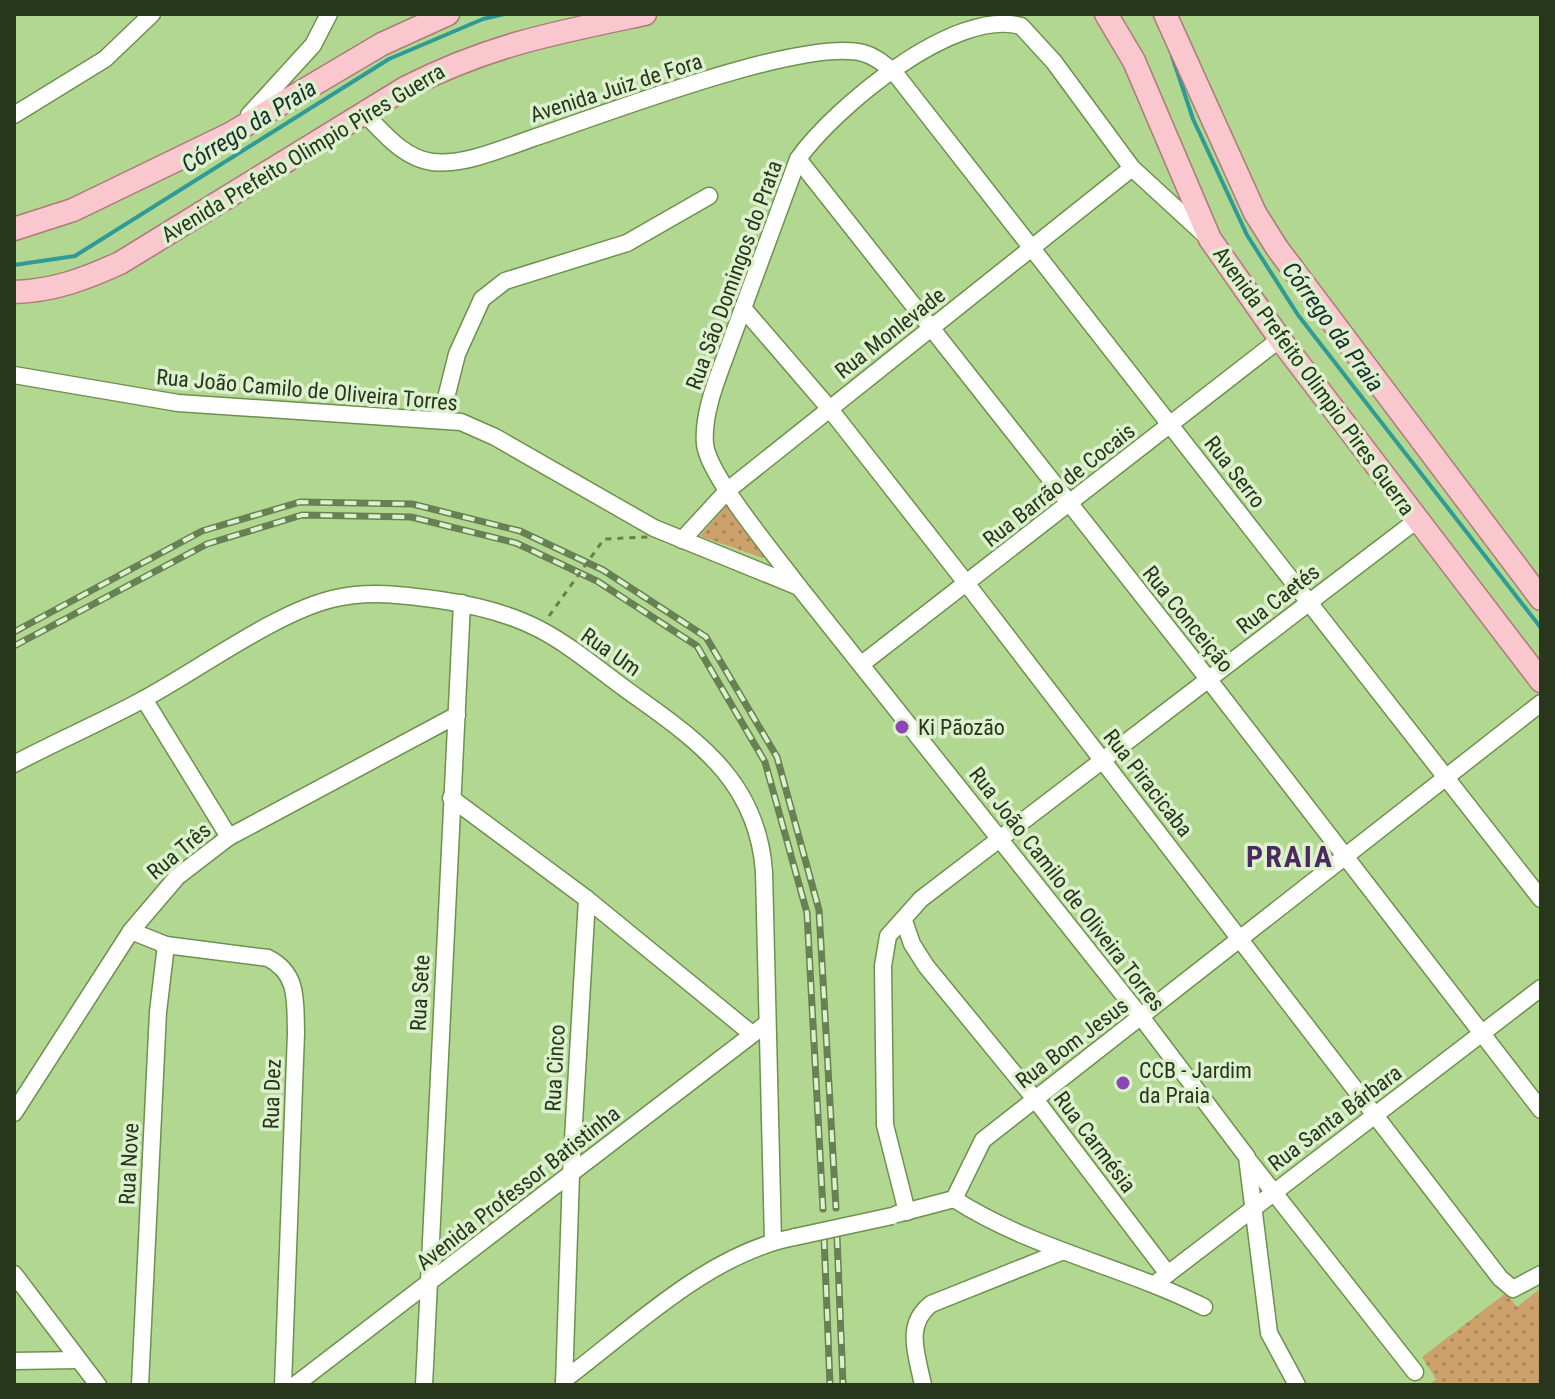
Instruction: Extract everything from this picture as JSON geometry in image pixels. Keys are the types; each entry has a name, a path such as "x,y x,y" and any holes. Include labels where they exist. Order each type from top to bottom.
{"main road":[{"path":"14,229 73,210 230,134 382,44 448,14"},
{"name":"Avenida Prefeito Olimpio Pires Guerra","path":"14,292 37,291 80,281 120,263 364,113 451,64 495,47 642,14"},
{"name":"Avenida Prefeito Olimpio Pires Guerra","path":"1106,14 1134,61 1210,239 1280,339 1540,680"},
{"path":"1165,14 1255,213 1277,248 1541,599"},
{"path":"1540,680 1541,672"}],"street":[{"path":"14,115 105,59 152,14"},
{"path":"230,134 290,74 313,45 329,14"},
{"name":"Rua São Domingos do Prata","path":"799,587 728,490 712,465 705,445 708,416 743,308 798,159 814,136 894,72 958,33 993,22 1009,22 1032,34 1132,168"},
{"name":"Avenida Juiz de Fora","path":"364,113 409,154 433,162 495,150 701,82 817,53 862,52 878,58 894,72"},
{"name":"Rua Serro","path":"894,72 1541,899"},
{"name":"Rua Conceição","path":"798,159 1209,680 1541,1110"},
{"path":"1132,168 1210,239"},
{"name":"Rua Monlevade","path":"682,540 728,490 1132,168"},
{"path":"441,418 457,354 470,319 482,299 505,281 627,243 709,196"},
{"name":"Rua Piracicaba","path":"743,308 829,408 967,584 1500,1278 1513,1289 1541,1274"},
{"name":"Rua Barrão de Cocais","path":"863,663 1280,339"},
{"name":"Rua João Camilo de Oliveira Torres","path":"14,375 178,403 441,418 495,437 654,528 799,587 863,663 1000,842 1142,1018 1247,1157 1269,1333 1297,1385"},
{"name":"Rua Caetés","path":"899,1214 884,1087 885,947 888,936 921,899 1000,842 1417,520"},
{"name":"Rua Um","path":"14,764 144,699 290,617 330,599 364,594 402,594 502,613 540,629 693,737 729,776 753,812 762,840 759,1029 773,1241"},
{"name":"Rua Sete","path":"424,1385 462,603"},
{"path":"144,699 229,837"},
{"name":"Rua Bom Jesus","path":"954,1199 983,1140 1541,703"},
{"name":"Rua Três","path":"14,1113 131,931 177,877 229,837 457,715"},
{"path":"451,798 759,1029"},
{"name":"Rua Cinco","path":"564,1383 571,1174 587,899"},
{"name":"Rua Carmésia","path":"904,921 912,944 926,966 1035,1099 1162,1278"},
{"name":"Rua Dez","path":"131,931 166,945 268,958 282,965 292,977 296,1033 283,1385"},
{"name":"Rua Nove","path":"140,1385 158,1012 166,945"},
{"name":"Rua Santa Bárbara","path":"1162,1278 1541,988"},
{"name":"Avenida Professor Batistinha","path":"295,1385 428,1286 759,1029"},
{"path":"1247,1157 1415,1372"},
{"path":"564,1383 710,1271 740,1253 773,1241 954,1199 995,1223 1061,1252 1162,1278 1204,1307"},
{"path":"923,1385 914,1324 918,1314 931,1304 1061,1252"},
{"path":"14,1274 98,1385"},
{"path":"14,1361 78,1360"}],"path":[{"path":"549,616 604,539 648,537"}],"shaded area":[{"path":"730,501 766,552 763,558 700,536"},
{"path":"1541,1288 1541,1385 1429,1385 1436,1379 1422,1357 1506,1293 1517,1307"}],"waterway":[{"name":"Córrego da Praia","path":"14,265 75,256 389,59 483,19 504,14"},
{"name":"Córrego da Praia","path":"1172,56 1193,119 1247,235 1298,315 1541,628"}],"railway":[{"path":"14,632 202,531 300,502 412,504 520,531 603,570 706,637 777,757 819,910 836,1208"},
{"path":"14,646 207,544 302,515 411,517 516,543 597,581 697,646 765,762 807,913 823,1209"},
{"path":"837,1236 843,1385"},
{"path":"824,1237 830,1385"}],"place":[{"name":"Ki Pãozão","path":"902,727"},
{"name":"CCB - Jardim da Praia","path":"1123,1083"}],"district":[{"name":"PRAIA","path":"1290,856"}]}
